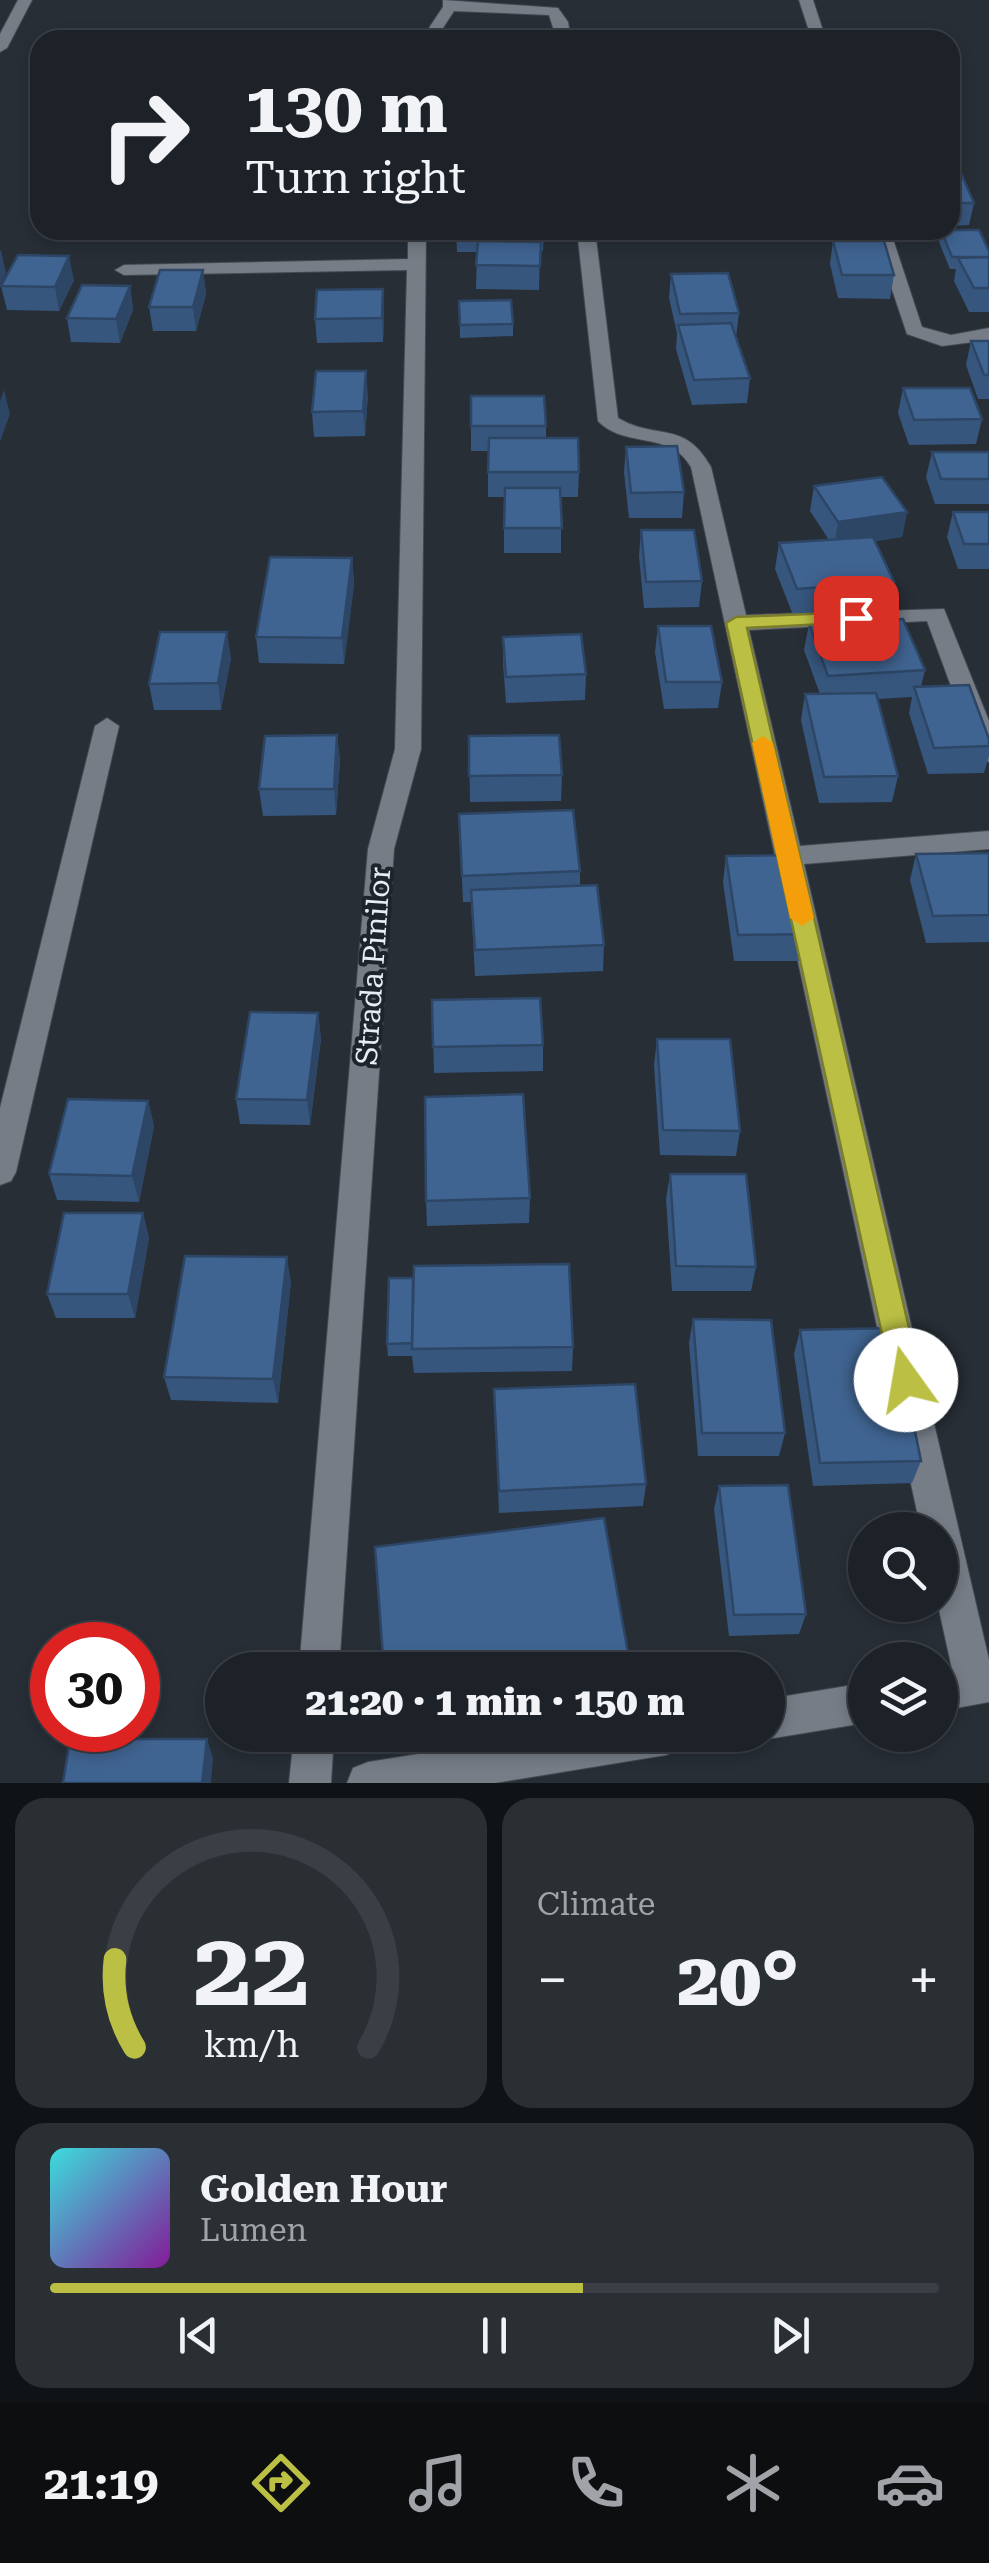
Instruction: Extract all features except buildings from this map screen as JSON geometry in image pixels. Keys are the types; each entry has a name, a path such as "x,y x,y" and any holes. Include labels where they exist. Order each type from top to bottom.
{"street":[{"path":"0,48 25,0"},
{"path":"806,0 816,30"},
{"path":"434,30 450,4 553,11 563,30"},
{"name":"Strada Pinilor","path":"320,1652 382,850 408,749 416,240"},
{"path":"587,240 608,421 618,429 665,436 692,447 701,467 936,1512"},
{"path":"884,240 914,330 931,340 958,342 989,334"},
{"path":"124,270 415,264"},
{"path":"736,623 936,614 989,754"},
{"path":"0,1172 107,726"},
{"path":"788,856 989,840"},
{"path":"957,1622 968,1686"},
{"path":"785,1716 848,1706"},
{"path":"310,1783 313,1752"},
{"path":"368,1783 560,1752"}],"slow traffic":[{"path":"763,743 802,918"}],"route":[{"path":"856,618 736,623 906,1380"}]}
